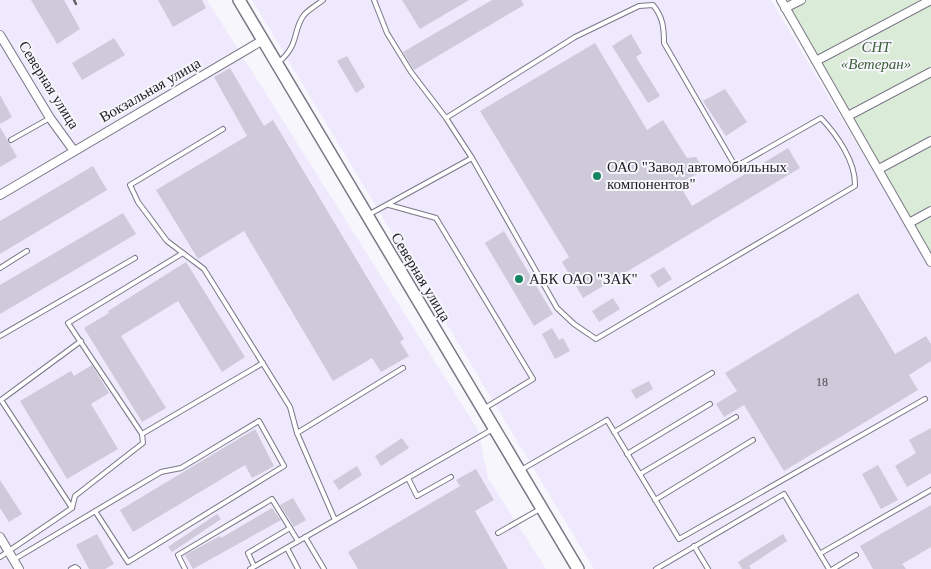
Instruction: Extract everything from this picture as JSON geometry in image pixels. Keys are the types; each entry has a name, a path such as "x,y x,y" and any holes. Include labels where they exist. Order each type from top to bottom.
{"main road":[{"name":"Северная улица","path":"239,0 578,569"}],"street":[{"path":"781,0 931,262"},
{"path":"785,8 801,0"},
{"path":"816,61 931,0"},
{"name":"Северная улица","path":"0,35 50,118 74,151"},
{"name":"Вокзальная улица","path":"0,195 263,40"},
{"path":"848,116 931,72"},
{"path":"879,169 931,141"},
{"path":"909,223 931,211"},
{"path":"0,537 19,569"}],"lane":[{"path":"278,64 288,55 295,43 304,15 323,0"},
{"path":"374,0 387,33 411,72 446,118 472,158 557,308 574,324 596,339 855,186 856,174 833,131 821,118 742,163 734,164 664,43 664,28 660,13 653,5 639,6 576,37 446,118"},
{"path":"10,140 50,118"},
{"path":"223,129 130,185 138,202 167,241 204,269 290,407 297,433 335,520"},
{"path":"367,216 472,158"},
{"path":"389,205 436,218 532,379 483,409"},
{"path":"0,268 28,251"},
{"path":"0,556 72,508 75,496 143,443 142,434 68,323 183,253"},
{"path":"0,336 135,258"},
{"path":"72,508 1,400 81,342"},
{"path":"142,434 263,363"},
{"path":"297,433 403,368"},
{"path":"614,432 712,373"},
{"path":"519,471 607,420 679,540 925,399"},
{"path":"627,454 710,404"},
{"path":"640,474 736,417"},
{"path":"13,560 95,511 161,472 181,468 259,421 284,466 128,562 95,511"},
{"path":"250,569 494,428"},
{"path":"655,500 753,440"},
{"path":"408,478 417,496 451,477"},
{"path":"821,553 931,490"},
{"path":"656,569 784,494 829,569"},
{"path":"186,569 178,555 272,499 298,541"},
{"path":"498,534 542,508"},
{"path":"254,566 248,553 290,528"},
{"path":"305,537 324,569"},
{"path":"694,546 708,569"},
{"path":"287,548 298,569"},
{"path":"833,569 856,555"},
{"path":"71,569 75,567 78,569"}],"shaded area":[{"path":"0,0 207,0 478,430 488,478 546,569 0,569"},
{"path":"252,0 771,0 931,268 931,569 594,569"}],"green space":[{"name":"СНТ «Ветеран»","path":"781,0 931,0 931,262"}],"building":[{"path":"31,0 64,0 80,29 57,44"},
{"path":"158,0 202,0 206,8 173,27"},
{"path":"402,0 469,0 420,29"},
{"path":"492,0 521,0 524,5 414,70 403,52"},
{"path":"631,34 642,53 636,57 660,96 648,103 612,46"},
{"path":"114,38 125,55 82,80 72,63"},
{"name":"ОАО \"Завод автомобильных компонентов\"","path":"595,43 647,130 663,120 687,158 696,157 704,170 679,184 692,206 788,148 800,168 583,298 562,262 569,257 480,111"},
{"path":"347,56 365,87 356,93 337,61"},
{"path":"230,68 264,126 273,120 404,339 400,342 409,356 381,372 372,358 333,381 244,231 198,259 156,190 247,136 214,77"},
{"path":"725,89 747,122 726,136 703,101"},
{"path":"0,95 12,117 0,124"},
{"path":"0,127 17,157 0,167"},
{"path":"93,166 107,190 0,254 0,221"},
{"path":"123,213 136,234 0,314 0,285"},
{"name":"АБК ОАО \"ЗАК\"","path":"504,231 553,314 534,326 485,243"},
{"path":"186,262 245,357 222,372 178,301 121,336 166,408 142,422 84,328"},
{"path":"664,267 672,279 658,288 650,275"},
{"path":"858,293 895,354 926,336 931,344 931,361 909,375 918,390 784,471 744,405 724,417 716,404 737,391 725,373"},
{"path":"613,298 620,309 599,322 592,311"},
{"path":"552,328 559,340 563,338 570,351 555,359 542,334"},
{"path":"92,365 109,393 91,404 118,449 67,479 20,401 71,371 74,376"},
{"path":"649,381 653,389 636,399 631,390"},
{"path":"931,428 931,473 907,487 895,466 916,453 909,440"},
{"path":"255,429 274,466 252,478 245,465 133,532 120,510"},
{"path":"402,438 409,448 381,466 375,456"},
{"path":"878,465 898,500 881,509 862,474"},
{"path":"357,466 362,475 339,490 333,481"},
{"path":"476,469 494,500 475,511 508,569 358,569 348,552 460,486 456,480"},
{"path":"0,480 22,514 9,522 0,508"},
{"path":"293,498 306,520 294,527 280,505"},
{"path":"931,505 931,547 902,564 906,569 873,569 860,546"},
{"path":"272,508 281,520 193,569 185,555 220,536 221,538"},
{"path":"217,514 221,519 172,552 168,547"},
{"path":"97,534 114,564 105,569 89,569 76,545"},
{"path":"783,534 787,541 749,566 751,569 742,569 738,562"}],"railway":[{"path":"74,0 76,4"}],"place":[{"name":"ОАО \"Завод автомобильных компонентов\"","path":"597,176"},
{"name":"АБК ОАО \"ЗАК\"","path":"519,279"}]}
